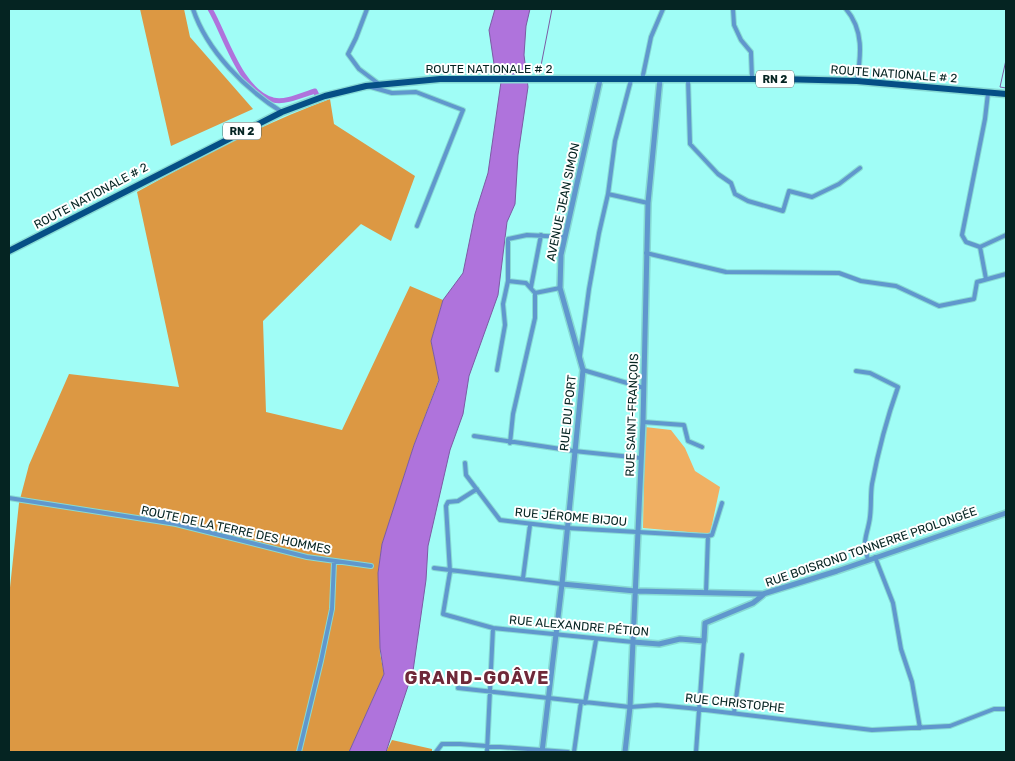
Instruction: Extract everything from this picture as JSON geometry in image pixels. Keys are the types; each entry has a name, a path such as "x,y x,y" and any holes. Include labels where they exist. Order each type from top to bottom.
{"main road":[{"name":"ROUTE NATIONALE # 2","path":"9,251 282,112 325,96 366,86 440,79 752,79 857,81 1006,94"}],"street":[{"path":"193,9 207,38 232,70 256,96 282,112"},
{"path":"367,9 348,54 359,69 379,84"},
{"path":"642,80 651,37 663,9"},
{"path":"733,9 734,25 741,40 751,52 752,79"},
{"path":"846,9 855,21 859,32 861,54 857,81"},
{"name":"RUE SAINT-FRANÇOIS","path":"624,752 630,707 642,458 648,203 660,79"},
{"path":"688,79 690,144 718,174 731,183 735,194 748,201 783,211 789,191 812,197 839,184 860,168"},
{"name":"AVENUE JEAN SIMON","path":"580,356 560,288 561,255 600,80"},
{"name":"RUE DU PORT","path":"542,751 554,636 562,584 583,370 580,356 598,233 608,194 615,141 632,80"},
{"path":"366,86 392,93 416,92 463,110 417,226"},
{"path":"988,92 985,119 962,235 966,242 980,247 1006,235"},
{"path":"608,194 648,203"},
{"path":"497,370 505,325 503,304 508,280 508,239 541,235 564,237"},
{"path":"531,287 541,235"},
{"path":"980,247 986,279"},
{"path":"646,253 726,272 841,274 881,285 896,286 939,306 974,299 977,282 1006,274"},
{"path":"508,280 526,283 535,293 535,318 513,414 510,443"},
{"path":"535,293 560,288"},
{"path":"583,370 644,388"},
{"path":"856,371 870,373 898,387 888,416 873,482 869,506 870,521 864,540 868,560"},
{"path":"643,422 684,425 688,441 702,447"},
{"path":"474,436 510,443 642,458"},
{"name":"RUE JÉROME BIJOU","path":"465,463 466,475 500,520 567,528 708,536"},
{"path":"450,572 446,506 448,502 458,501 477,489"},
{"name":"ROUTE DE LA TERRE DES HOMMES","path":"9,498 176,524 264,548 334,562 371,566"},
{"path":"706,593 708,536 712,535 722,503"},
{"name":"RUE BOISROND TONNERRE PROLONGÉE","path":"562,584 635,591 763,594 1006,513"},
{"path":"522,578 530,525"},
{"path":"875,557 893,602 901,649 912,682 920,728"},
{"path":"299,752 332,608 334,562"},
{"path":"434,568 450,572 522,578 562,584"},
{"name":"RUE ALEXANDRE PÉTION","path":"450,572 443,614 494,628 554,636 659,644 680,639 704,640"},
{"path":"696,752 705,623 753,603 763,594"},
{"path":"487,752 494,628"},
{"path":"574,752 596,640"},
{"path":"734,713 742,655"},
{"name":"RUE CHRISTOPHE","path":"458,688 630,707 658,706 734,713 749,717 783,719 872,730 950,726 994,709 1006,709"},
{"path":"436,752 442,744 487,745 568,752"}],"shaded area":[{"path":"140,9 184,9 190,37 253,109 171,146"},
{"path":"495,9 530,9 526,26 524,55 528,87 518,155 515,204 507,222 498,295 469,376 463,414 450,450 428,546 426,580 413,671 386,752 349,752 384,674 380,648 378,573 382,544 414,445 439,380 431,341 443,300 463,273 475,214 488,173 501,82 494,64 489,30"},
{"path":"330,99 334,124 415,176 391,241 361,224 263,321 266,412 342,430 410,286 443,300 431,341 439,379 414,445 382,545 378,573 380,653 384,674 349,752 9,752 9,597 19,503 29,465 69,374 179,387 137,192 232,142 280,119"},
{"path":"645,427 671,430 685,448 695,471 720,487 710,534 643,528"},
{"path":"392,740 432,749 432,752 386,752"}],"waterway":[{"path":"210,9 243,74 251,86 261,95 278,101 315,91 317,95"},
{"path":"539,76 552,9"},
{"path":"1006,60 1000,87 1006,88"}],"district":[{"name":"GRAND-GOÂVE","path":"477,678"}]}
